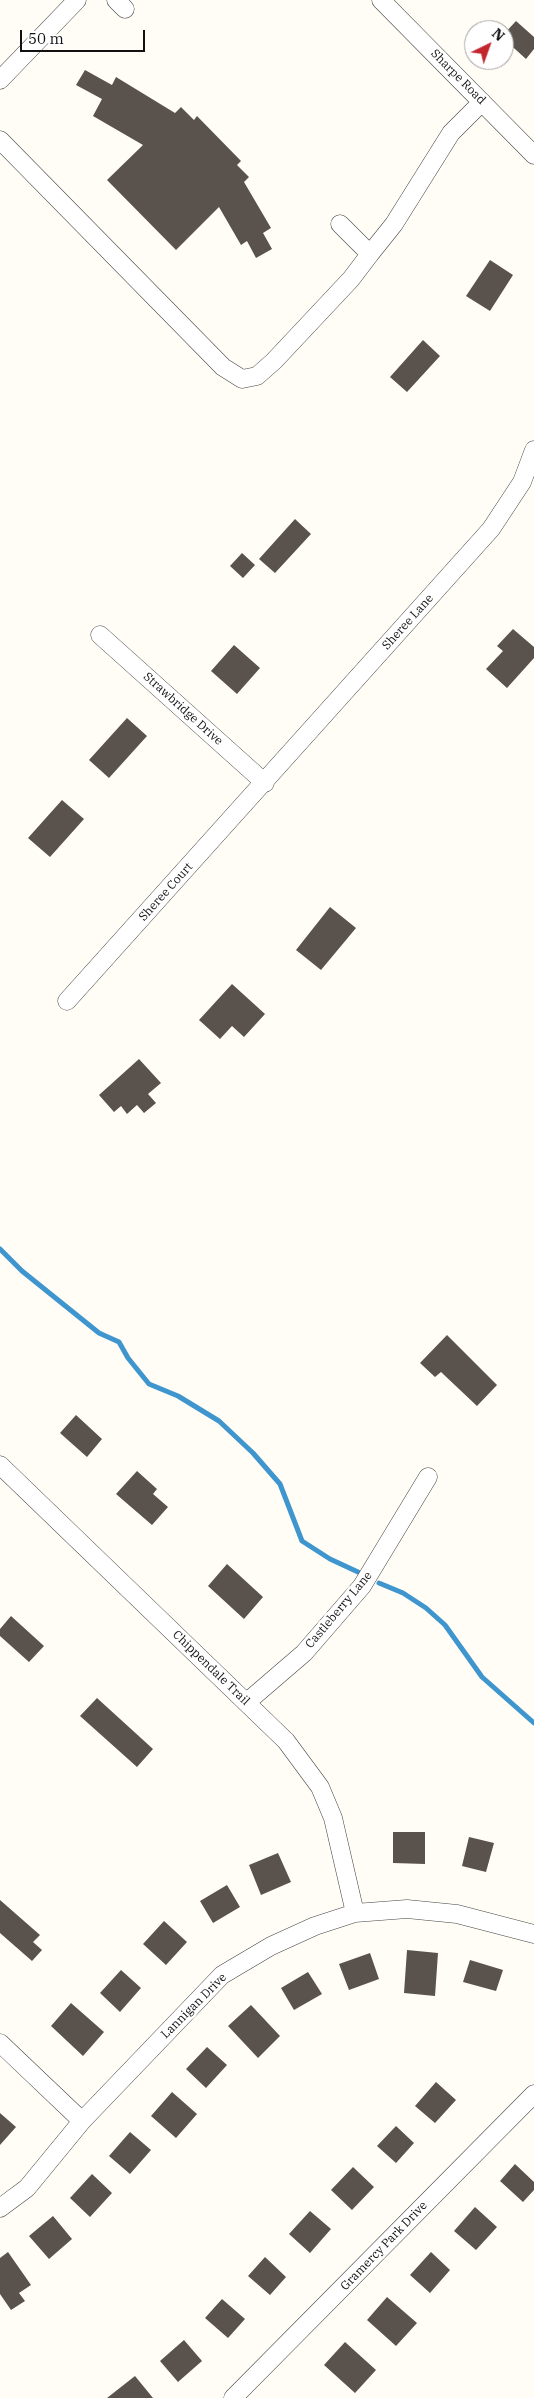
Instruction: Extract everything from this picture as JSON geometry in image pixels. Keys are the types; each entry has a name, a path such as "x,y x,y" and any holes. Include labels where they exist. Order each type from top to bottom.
{"street":[{"path":"0,80 15,62 77,0"},
{"name":"Sharpe Road","path":"381,0 534,155"},
{"path":"0,140 223,367 242,379 258,376 351,279 394,224 451,133 482,102"},
{"path":"340,224 370,254"},
{"name":"Sheree Lane","path":"265,783 491,530 522,482 534,450"},
{"name":"Strawbridge Drive","path":"100,635 265,783"},
{"name":"Sheree Court","path":"67,1001 265,783"},
{"name":"Chippendale Trail","path":"0,1465 286,1741 320,1787 333,1818 355,1913"},
{"name":"Castleberry Lane","path":"247,1702 304,1653 362,1586 428,1478"},
{"name":"Lannigan Drive","path":"0,2208 27,2188 82,2121 222,1975 279,1942 315,1926 355,1913 407,1909 457,1914 534,1934"},
{"path":"0,2042 82,2121"},
{"name":"Gramercy Park Drive","path":"234,2398 534,2094"}],"building":[{"path":"516,21 534,37 534,49 526,59 514,48 514,23"},
{"path":"85,70 112,85 116,77 175,113 181,107 194,120 197,116 241,161 237,165 249,177 244,182 271,228 263,233 272,249 256,258 247,241 241,245 219,207 176,250 107,180 143,145 93,116 102,99 76,85"},
{"path":"490,260 513,275 490,311 466,296"},
{"path":"423,340 440,356 407,392 390,377"},
{"path":"295,519 311,534 275,573 259,559"},
{"path":"242,553 255,565 243,578 230,566"},
{"path":"513,629 534,647 534,658 507,688 486,669 503,651 497,646"},
{"path":"234,645 260,668 237,694 211,671"},
{"path":"127,718 147,736 109,778 89,760"},
{"path":"62,800 84,819 50,857 28,838"},
{"path":"330,907 356,928 321,970 296,950"},
{"path":"232,984 265,1014 244,1037 232,1026 220,1039 199,1020"},
{"path":"139,1059 161,1083 148,1094 156,1103 144,1113 137,1105 127,1114 121,1106 114,1112 99,1095"},
{"path":"447,1335 497,1385 477,1406 441,1372 435,1377 420,1363"},
{"path":"76,1415 102,1439 87,1457 60,1433"},
{"path":"137,1471 157,1489 153,1494 168,1507 152,1525 116,1494"},
{"path":"227,1564 263,1597 244,1619 208,1586"},
{"path":"11,1616 44,1646 29,1662 0,1636 0,1629"},
{"path":"97,1698 153,1749 137,1767 80,1716"},
{"path":"393,1832 425,1832 425,1864 393,1863"},
{"path":"469,1837 494,1843 486,1872 462,1866"},
{"path":"278,1853 291,1882 261,1895 249,1865"},
{"path":"227,1885 240,1907 213,1923 200,1901"},
{"path":"0,1900 40,1935 33,1942 42,1950 32,1961 0,1933"},
{"path":"164,1921 187,1942 166,1965 143,1944"},
{"path":"407,1950 438,1953 435,1996 404,1993"},
{"path":"370,1953 379,1979 349,1990 339,1964"},
{"path":"470,1960 503,1970 496,1991 463,1982"},
{"path":"121,1970 141,1988 120,2012 100,1993"},
{"path":"308,1972 322,1994 294,2010 281,1988"},
{"path":"71,2003 104,2032 83,2056 51,2026"},
{"path":"251,2005 280,2036 258,2058 228,2026"},
{"path":"207,2047 227,2065 206,2088 186,2069"},
{"path":"436,2082 456,2100 435,2123 415,2106"},
{"path":"172,2092 197,2114 176,2138 151,2116"},
{"path":"0,2113 16,2127 0,2145"},
{"path":"396,2126 414,2143 396,2163 377,2146"},
{"path":"130,2132 151,2150 130,2174 109,2156"},
{"path":"515,2164 534,2182 534,2190 523,2202 500,2181"},
{"path":"353,2167 374,2187 352,2210 331,2190"},
{"path":"92,2174 112,2193 90,2217 70,2198"},
{"path":"475,2207 497,2227 476,2250 454,2231"},
{"path":"310,2211 331,2229 310,2253 289,2234"},
{"path":"53,2216 72,2239 49,2259 29,2236"},
{"path":"8,2252 31,2285 19,2293 25,2301 11,2310 0,2294 0,2258"},
{"path":"431,2252 450,2270 430,2293 410,2275"},
{"path":"265,2257 286,2277 270,2295 248,2276"},
{"path":"387,2297 417,2323 396,2346 367,2320"},
{"path":"222,2299 245,2319 228,2338 205,2318"},
{"path":"184,2340 202,2361 178,2382 160,2361"},
{"path":"345,2342 376,2370 355,2393 324,2365"},
{"path":"135,2376 153,2398 107,2398"}],"waterway":[{"path":"0,1249 22,1271 99,1333 119,1342 128,1358 149,1384 178,1396 219,1421 253,1453 280,1484 302,1541 330,1559 358,1572"},
{"path":"379,1583 403,1593 426,1608 445,1625 482,1677 534,1723"}]}
